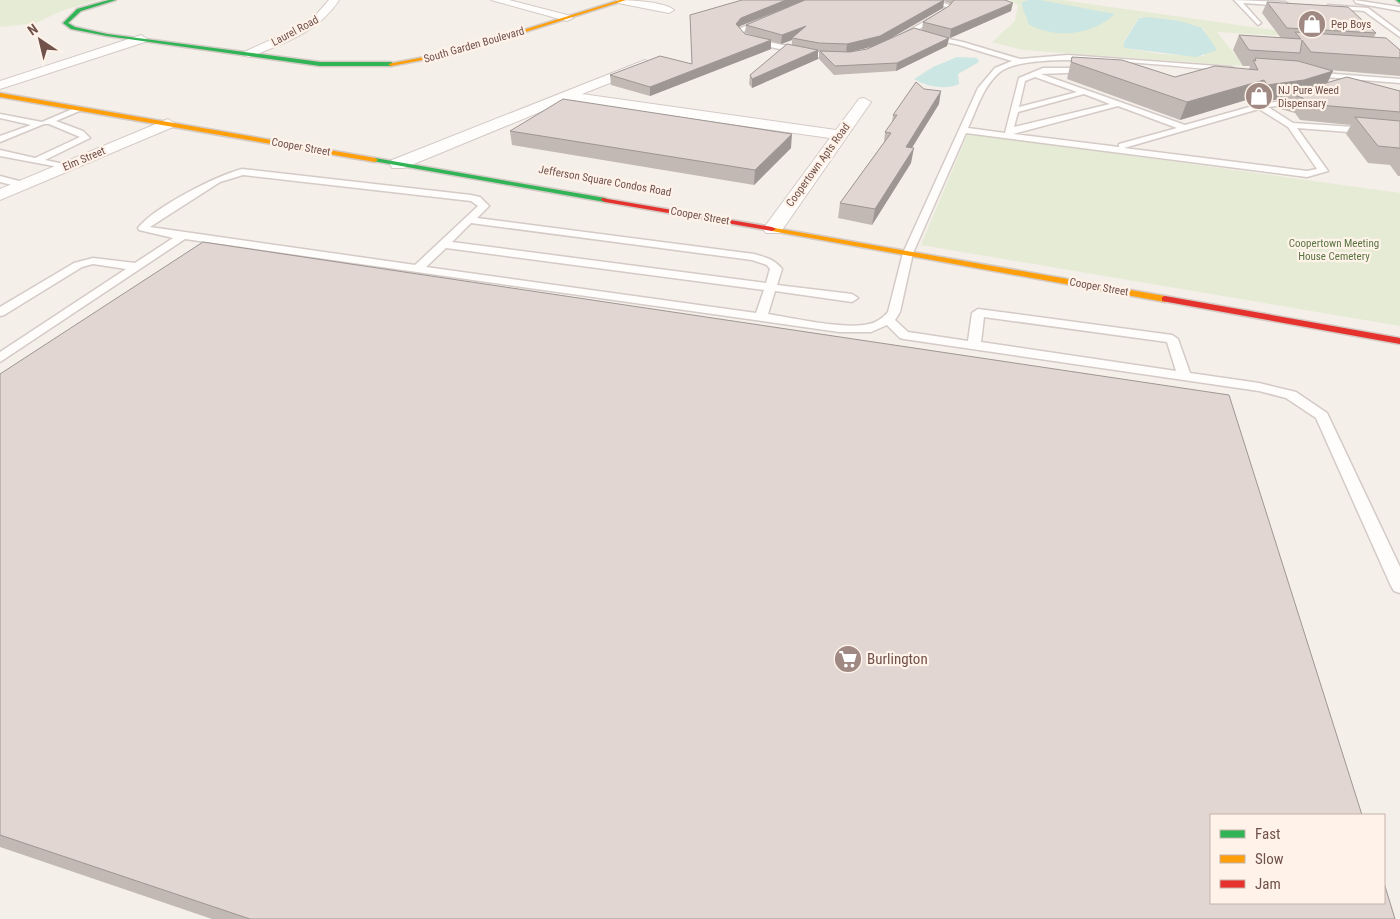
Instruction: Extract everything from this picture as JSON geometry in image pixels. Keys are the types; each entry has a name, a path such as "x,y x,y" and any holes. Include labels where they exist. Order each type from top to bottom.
{"street":[{"name":"South Garden Boulevard","path":"114,0 77,12 66,19 65,23 80,30 320,64 395,64 457,52 623,0"},
{"name":"Laurel Road","path":"248,53 313,24 327,12 334,0"},
{"path":"496,0 567,18"},
{"path":"623,0 669,10"},
{"path":"0,85 142,39"},
{"path":"398,164 425,151 654,61"},
{"name":"Cooper Street","path":"0,95 773,229 1400,341"},
{"path":"568,95 588,100 840,135"},
{"name":"Coopertown Apts Road","path":"773,229 780,211 864,102"},
{"name":"Elm Street","path":"22,184 61,166 166,124"},
{"name":"Elm Street","path":"0,193 166,124"},
{"path":"425,151 450,155"}],"lane":[{"path":"896,40 915,33 945,12 949,6 930,0"},
{"path":"1332,0 1341,8 1352,16 1323,10 1341,8 1366,9 1400,35"},
{"path":"1348,0 1400,9"},
{"path":"1237,1 1294,5"},
{"path":"1237,1 1258,23"},
{"path":"1245,9 1284,11"},
{"path":"771,18 743,29 740,34 747,40 827,57 849,57"},
{"path":"915,33 973,46 995,55 1021,61"},
{"path":"417,269 484,206 477,199 242,172 217,180 151,220 143,228 154,232 417,269 839,328 871,328 888,320 894,312 908,253 982,88 998,70 1035,58 1068,57 1182,68 1236,69"},
{"path":"1008,133 1022,80 1043,70 1093,70"},
{"path":"1034,74 1186,128"},
{"path":"1302,74 1400,81"},
{"path":"1343,87 1356,78"},
{"path":"1014,111 1085,92"},
{"path":"1116,148 1260,106 1282,105 1307,97"},
{"path":"1008,133 1118,104"},
{"path":"1260,106 1291,124 1400,133"},
{"path":"0,139 80,109"},
{"path":"0,116 40,124"},
{"path":"36,161 86,138 80,133 49,121"},
{"path":"963,130 1008,133 1308,174 1323,171 1291,124"},
{"path":"2,154 61,166"},
{"path":"0,179 22,184"},
{"path":"468,220 754,257 771,263 776,269 761,317"},
{"path":"0,358 183,236"},
{"path":"443,244 852,298"},
{"path":"0,312 78,265 93,261 137,267"},
{"path":"974,345 978,313 1172,340 1184,376"},
{"path":"888,320 904,335 1259,387 1291,395 1322,416 1400,586"}],"green space":[{"path":"0,0 97,0 61,11 36,23 0,27"},
{"path":"1010,0 1028,0 1022,2 1114,14 1037,0 1061,0 1274,30 1305,37 1217,32 1244,66 1023,50 992,42 1015,21 1018,5","holes":["1139,17 1174,20 1205,30 1204,56 1161,54 1124,48 1124,41"]},
{"name":"Coopertown Meeting House Cemetery","path":"968,133 1400,193 1400,326 921,245"}],"water":[{"path":"1040,0 1115,14 1106,21 1084,31 1073,33 1050,32 1028,24 1022,2"},
{"path":"1147,17 1180,21 1202,28 1217,50 1196,57 1124,48 1124,42 1139,18"},
{"path":"957,57 977,58 979,62 958,74 959,84 948,87 936,87 914,79 933,67"}],"building":[{"path":"742,0 786,0 741,18 736,24 745,34 771,40 650,87 610,75 660,56 692,64 690,15"},
{"path":"805,0 944,0 880,36 847,44 819,43 792,38 806,26 782,35 746,25"},
{"path":"954,0 1005,0 1013,3 951,29 923,22 949,6"},
{"path":"1267,2 1348,7 1376,33 1287,28"},
{"path":"914,28 949,38 897,63 835,66 820,51 850,52 867,49"},
{"path":"1295,32 1386,38 1400,50 1400,58 1311,52 1302,40 1300,53 1249,50 1239,35 1301,39"},
{"path":"787,44 818,50 752,79 750,75"},
{"path":"1072,57 1122,60 1175,77 1215,66 1258,70 1253,60 1256,61 1255,58 1298,61 1333,71 1304,80 1267,85 1264,80 1187,102 1071,62"},
{"path":"1347,77 1400,91 1400,112 1307,104 1303,98 1284,92 1305,89"},
{"path":"916,82 924,89 941,91 906,147 914,148 875,209 840,203 891,133 885,132 897,115 893,115"},
{"path":"563,99 792,134 755,170 510,131"},
{"path":"1355,117 1400,121 1400,149 1378,146"},
{"path":"203,242 1229,395 1362,814 1210,814 1210,904 1385,904 1385,886 1395,919 250,919 0,835 0,374"}],"traffic: fast":[{"path":"114,0 79,10 65,23 73,28 107,35 320,64 391,64"},
{"path":"375,160 605,200"}],"traffic: slow":[{"path":"391,64 457,52 624,0"},
{"path":"0,95 375,160"},
{"path":"772,229 1165,299"}],"traffic: jam":[{"path":"605,200 772,229"},
{"path":"1165,299 1400,341"}],"place":[{"name":"Pep Boys","path":"1312,24"},
{"name":"NJ Pure Weed Dispensary","path":"1259,96"},
{"name":"Burlington","path":"848,659"}]}
